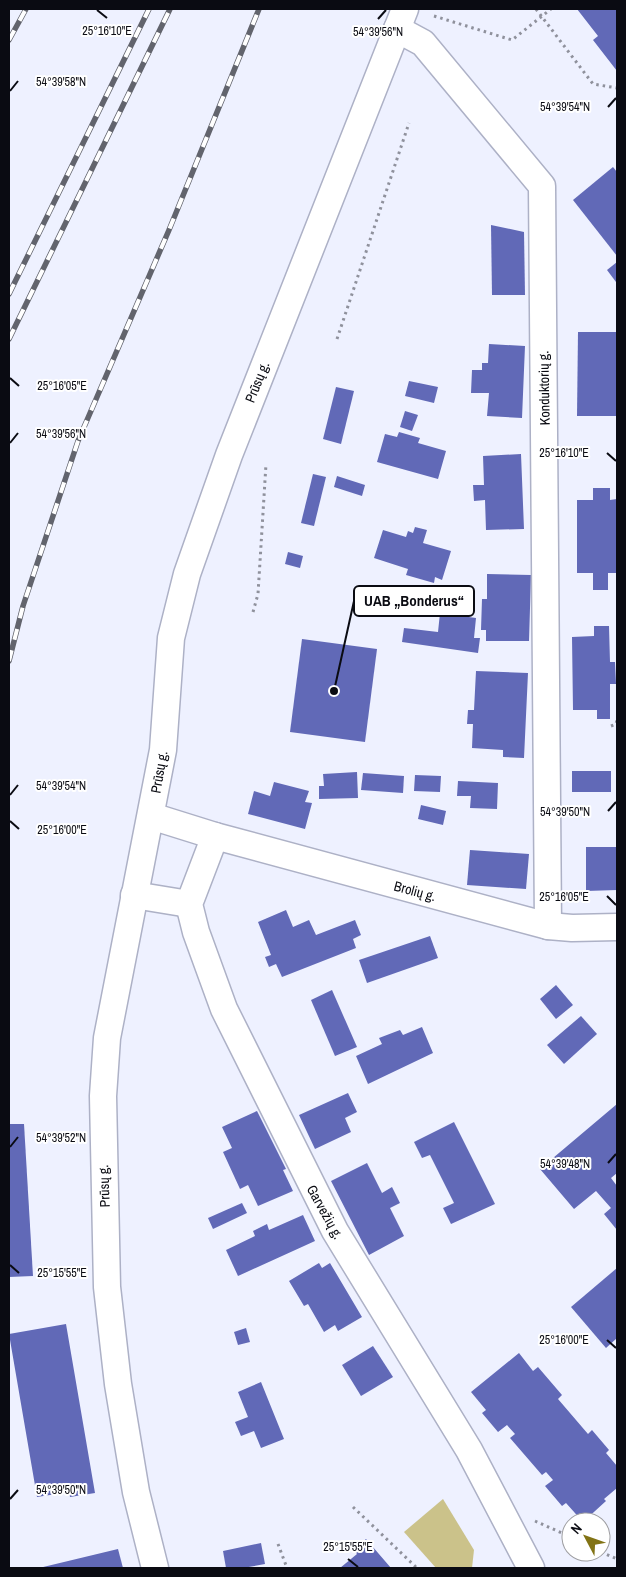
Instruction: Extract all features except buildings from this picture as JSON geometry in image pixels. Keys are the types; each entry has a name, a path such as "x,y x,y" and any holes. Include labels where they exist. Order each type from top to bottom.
{"street":[{"name":"Prūsų g.","path":"154,1568 136,1492 118,1384 107,1287 103,1096 107,1038 163,750 171,638 187,574 229,455 401,19"},
{"name":"Konduktorių g.","path":"401,19 542,186 548,926"},
{"name":"Brolių g.","path":"151,816 215,836 548,926 572,928 617,927"},
{"path":"134,895 189,904 215,836"},
{"name":"Garvežių g.","path":"189,904 196,932 224,1009 334,1231 469,1450 532,1568"}],"path":[{"path":"536,9 593,84 617,88"},
{"path":"434,16 512,40 551,9"},
{"path":"337,339 409,123"},
{"path":"253,612 258,594 266,464"},
{"path":"611,726 616,724 617,720"},
{"path":"353,1507 417,1568"},
{"path":"278,1544 285,1568"}],"shaded area":[{"path":"443,1499 474,1550 472,1568 436,1568 404,1532"}],"railway":[{"path":"9,40 26,9"},
{"path":"9,294 149,9"},
{"path":"9,339 170,9"},
{"path":"9,661 23,606 78,441 169,230 259,9"}],"place":[{"name":"UAB „Bonderus“","path":"334,691"}]}
